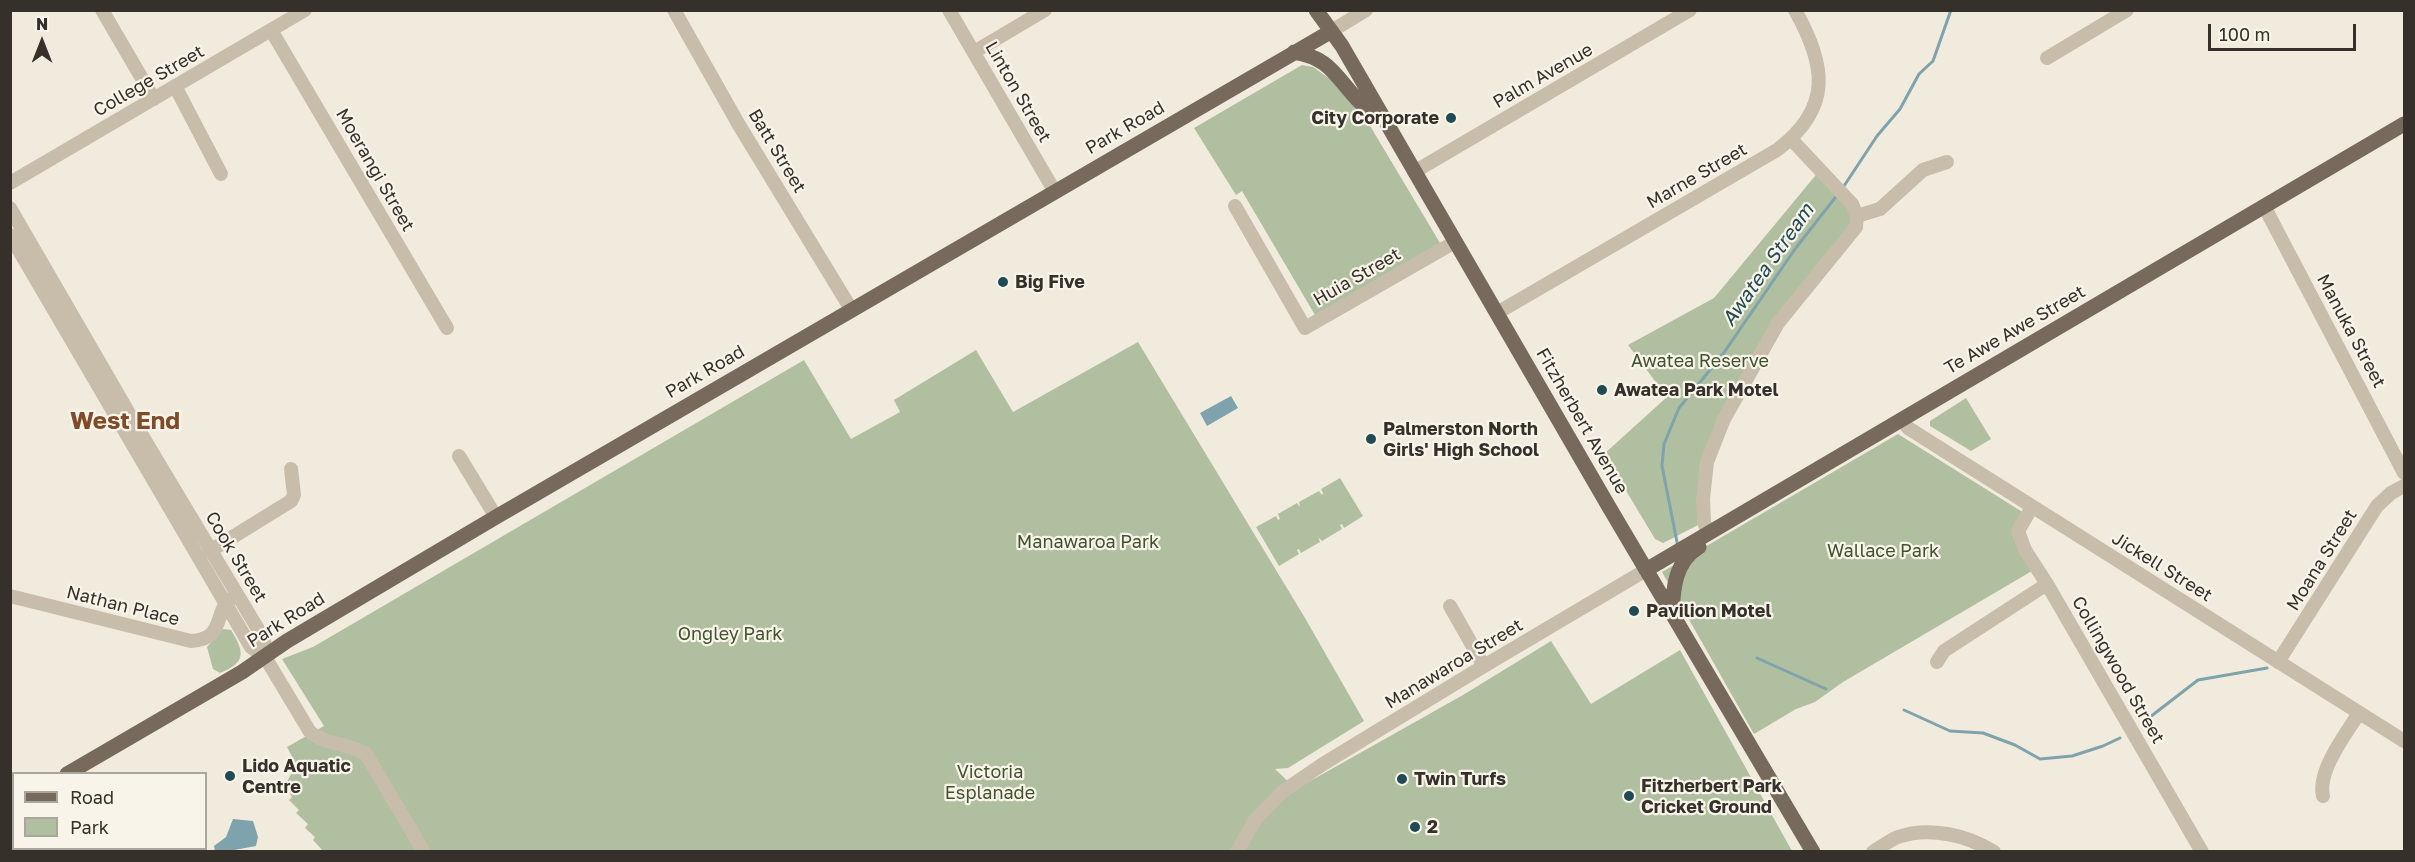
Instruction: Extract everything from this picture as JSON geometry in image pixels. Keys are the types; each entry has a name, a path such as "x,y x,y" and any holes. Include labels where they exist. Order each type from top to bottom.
{"main road":[{"name":"Fitzherbert Avenue","path":"1316,10 1342,46 1646,570 1813,852"},
{"name":"Park Road","path":"70,772 242,672 286,641 496,517 1330,32"},
{"path":"1294,52 1311,55 1327,65 1357,100 1385,121"},
{"name":"Te Awe Awe Street","path":"1646,570 1903,421 2404,124"},
{"path":"1672,614 1674,584 1683,562 1694,550 1728,529 1749,510"}],"street":[{"path":"102,10 154,99"},
{"name":"College Street","path":"10,183 305,10"},
{"name":"Batt Street","path":"674,10 739,125 852,309"},
{"name":"Linton Street","path":"950,10 1055,192"},
{"path":"974,52 1046,10"},
{"name":"Park Road","path":"1330,32 1366,10"},
{"name":"Palm Avenue","path":"1414,172 1690,10"},
{"name":"Marne Street","path":"1497,313 1791,140 1804,125 1813,108 1819,87 1819,64 1810,39 1795,10"},
{"path":"2047,57 2127,10"},
{"name":"Moerangi Street","path":"272,30 447,328"},
{"path":"175,86 221,174"},
{"path":"1708,533 1704,522 1703,499 1707,462 1724,419 1778,324 1856,227 1857,216 1852,204 1791,140"},
{"path":"1857,216 1880,209 1923,170 1947,162"},
{"name":"Huia Street","path":"1235,206 1305,328 1455,242"},
{"name":"Manuka Street","path":"2264,206 2404,473"},
{"name":"Cook Street","path":"10,208 17,242 232,598"},
{"name":"Jickell Street","path":"1903,421 1908,428 2404,741"},
{"name":"Cook Street","path":"129,425 210,551 251,647 265,657 310,732 317,737 358,749 366,754 424,852"},
{"path":"459,456 496,517"},
{"path":"210,551 291,501 294,495 291,469"},
{"name":"Moana Street","path":"2278,662 2377,506 2391,493 2404,486"},
{"name":"Collingwood Street","path":"2032,507 2021,525 2018,536 2202,852"},
{"name":"Manawaroa Street","path":"1237,852 1255,820 1282,792 1323,764 1646,570"},
{"path":"1938,662 1944,651 2048,584"},
{"name":"Nathan Place","path":"10,596 190,641 202,639 214,631 219,624 221,608 232,598"},
{"path":"1450,606 1484,666"},
{"path":"2323,796 2320,785 2329,765 2360,713"},
{"path":"1873,852 1898,837 1928,832 1970,840 1994,852"}],"green space":[{"path":"1302,65 1313,67 1337,84 1360,109 1440,243 1315,315 1242,191 1236,195 1194,128"},
{"name":"Awatea Reserve","path":"1820,170 1857,216 1778,323 1707,462 1702,523 1663,543 1655,539 1604,454 1667,397 1628,345 1714,298"},
{"path":"1138,342 1305,618 1364,721 1288,768 1275,769 1296,789 1463,695 1551,641 1591,704 1680,650 1792,851 323,851 313,840 315,837 305,828 308,824 296,813 299,810 289,800 292,797 285,786 296,764 287,747 324,726 282,659 313,647 804,360 851,439 900,412 894,400 976,350 1013,412"},
{"path":"1966,398 1991,439 1971,451 1930,426 1930,421"},
{"name":"Wallace Park","path":"1898,434 2024,513 2018,531 2037,568 1843,682 1815,702 1796,709 1754,734 1662,572"},
{"path":"1340,478 1363,516 1344,528 1342,524 1340,525 1342,529 1322,541 1318,537 1320,542 1301,553 1299,549 1297,550 1299,554 1279,566 1256,527 1276,516 1278,520 1280,519 1278,514 1297,503 1300,507 1299,502 1319,491 1322,495 1321,489"},
{"path":"223,629 231,630 241,651 239,661 220,673 213,669 207,647"}],"water":[{"path":"1231,396 1238,408 1207,426 1200,413"},
{"path":"233,819 253,821 258,837 256,846 215,851 214,846 226,837"}],"waterway":[{"name":"Awatea Stream","path":"1842,189 1877,136 1900,109 1919,74 1933,61 1951,10"},
{"name":"Awatea Stream","path":"1678,547 1662,466 1664,444 1679,408 1723,354 1795,249 1838,194"},
{"name":"Awatea Stream","path":"1757,658 1826,689"},
{"path":"2150,717 2198,680 2267,668"},
{"name":"Awatea Stream","path":"1904,710 1950,731 1983,733 2015,745 2040,759 2072,756 2120,738"}],"place":[{"name":"City Corporate","path":"1451,118"},
{"name":"Big Five","path":"1003,282"},
{"name":"Awatea Park Motel","path":"1602,390"},
{"name":"Palmerston North Girls' High School","path":"1371,439"},
{"name":"Pavilion Motel","path":"1634,611"},
{"name":"Lido Aquatic Centre","path":"230,776"},
{"name":"Twin Turfs","path":"1402,779"},
{"name":"Fitzherbert Park Cricket Ground","path":"1629,796"},
{"name":"2","path":"1415,827"}],"district":[{"name":"West End","path":"125,421"}],"park label":[{"name":"Manawaroa Park","path":"1088,542"},
{"name":"Ongley Park","path":"730,634"},
{"name":"Victoria Esplanade","path":"990,782"}]}
